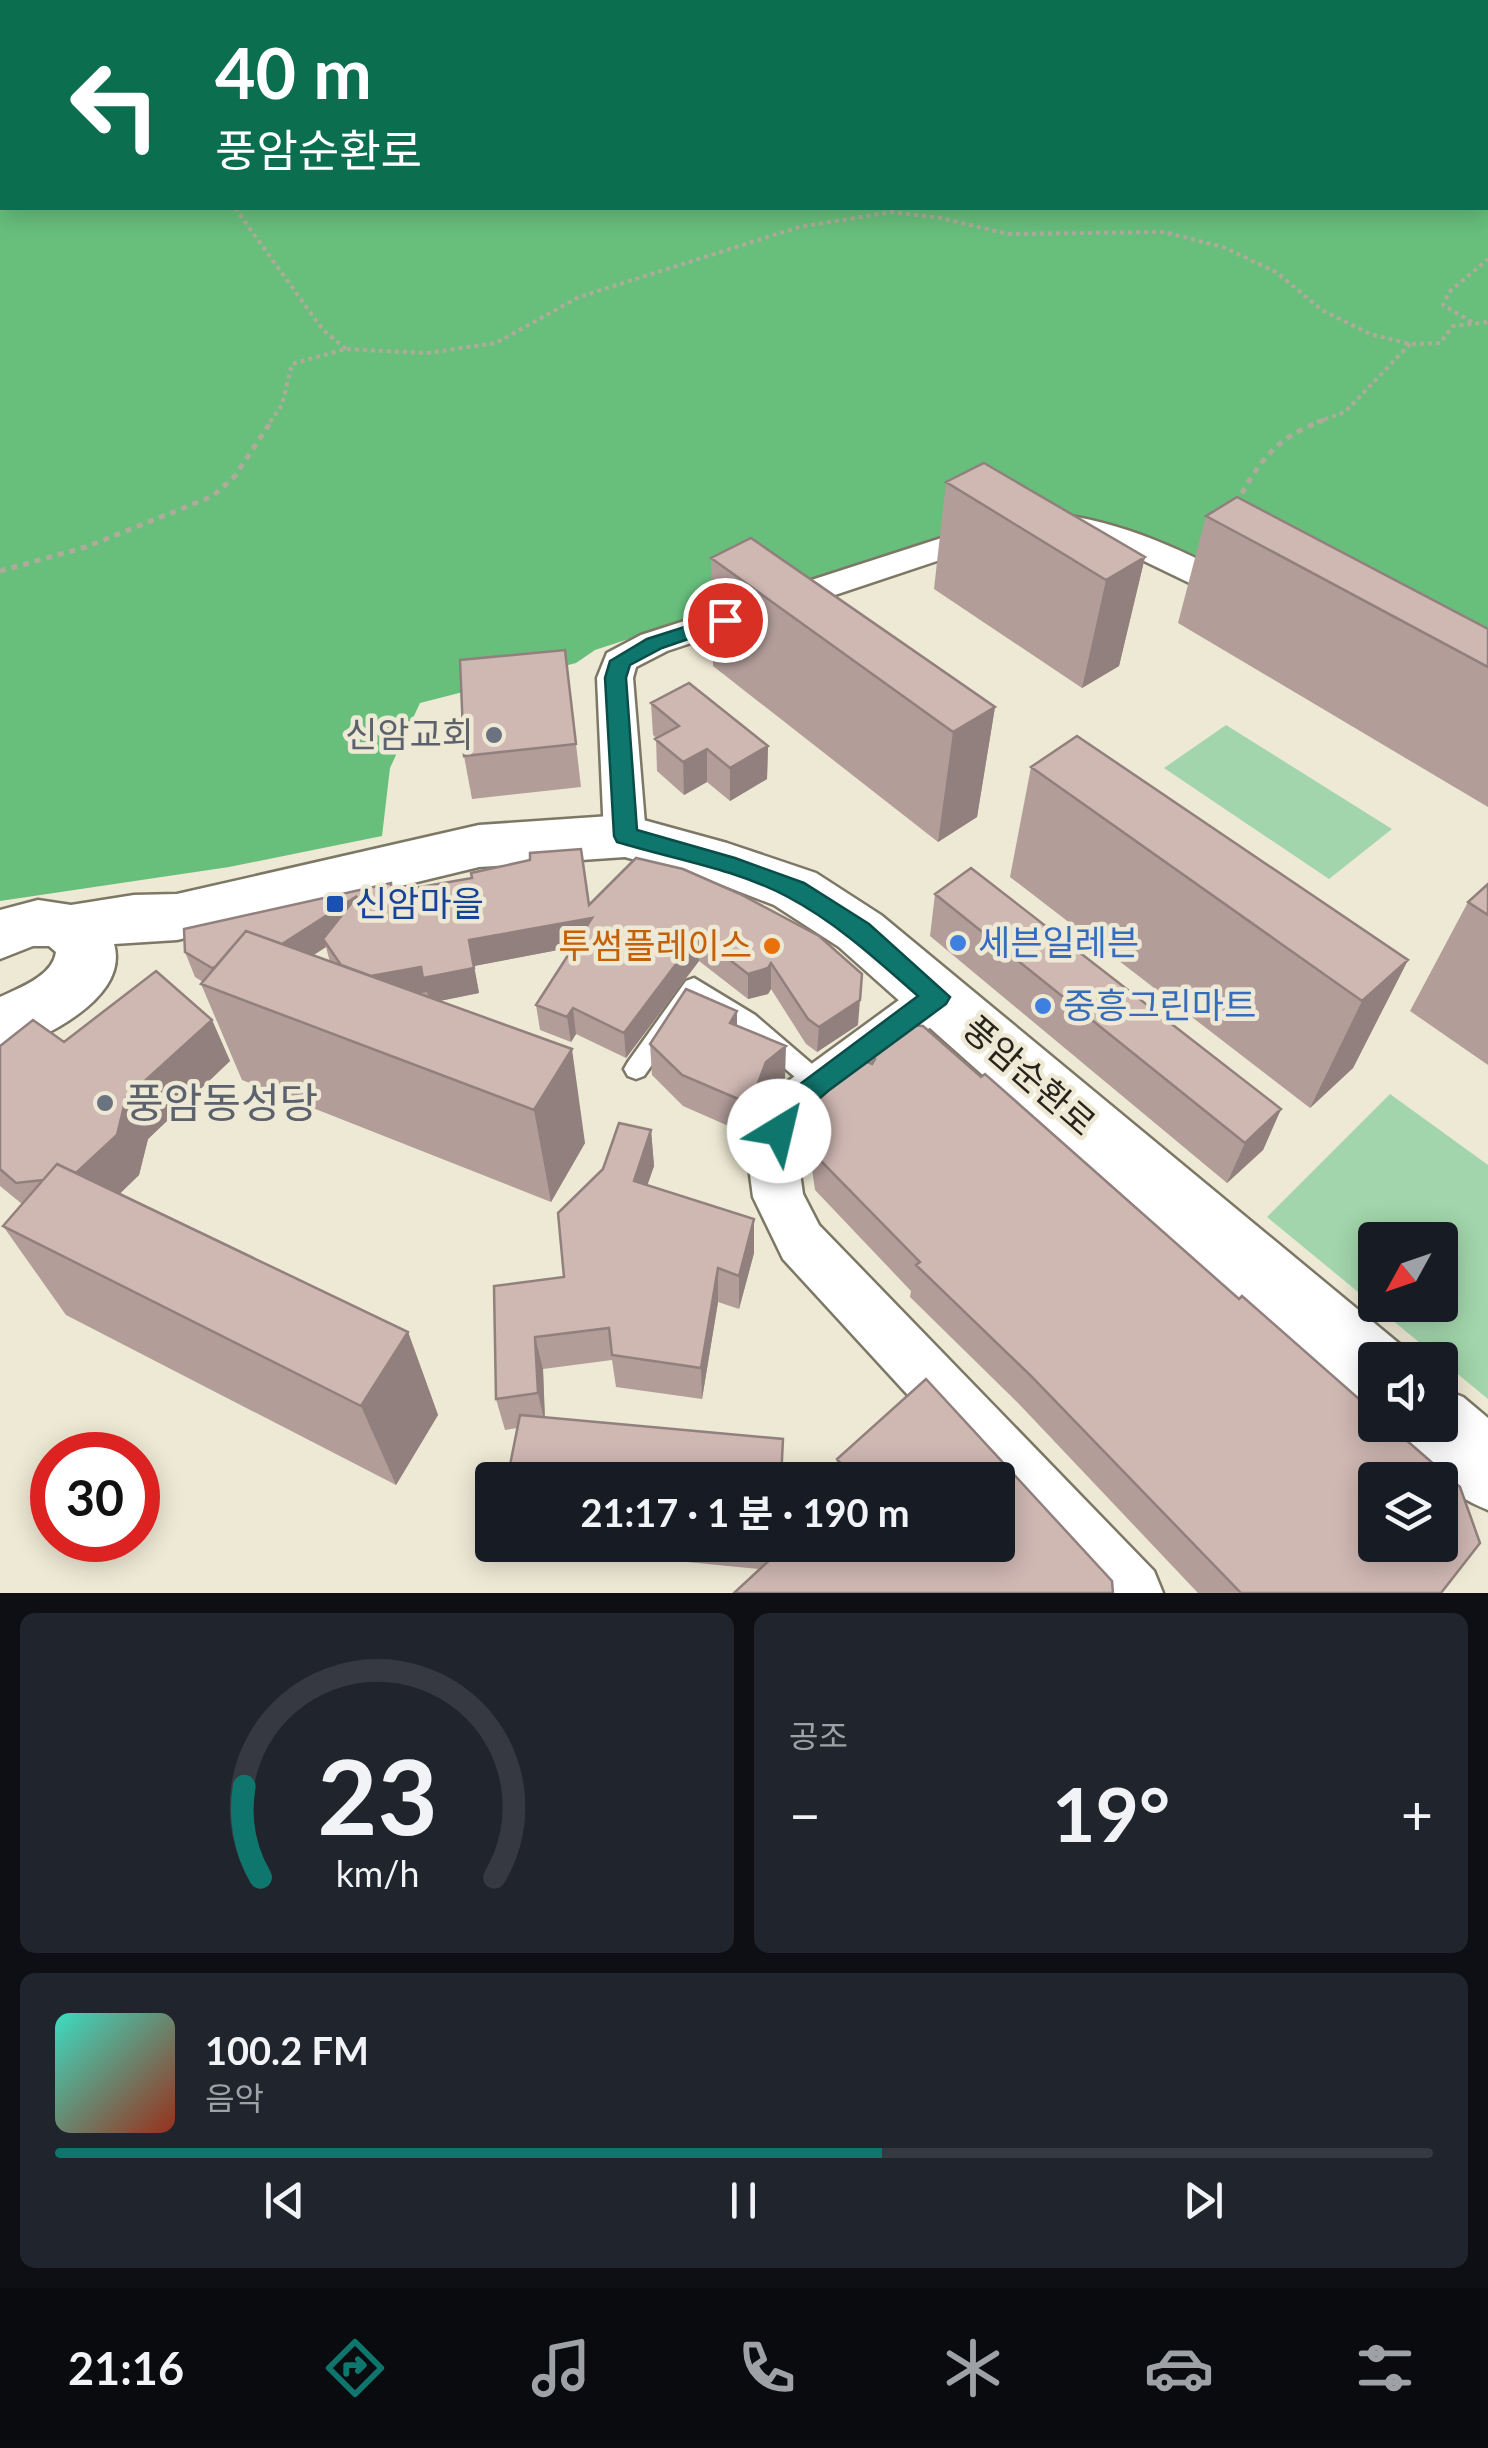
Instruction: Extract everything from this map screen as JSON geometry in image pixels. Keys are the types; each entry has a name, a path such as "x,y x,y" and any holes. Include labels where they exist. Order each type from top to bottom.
{"street":[{"path":"625,836 616,678 620,661 654,643 992,532 1035,522 1076,524 1110,534 1178,561 1279,615"},
{"name":"풍암순환로","path":"0,936 37,922 37,990 177,917 479,846 625,836 727,864 795,889 860,931 1358,1358"},
{"path":"937,997 818,1082 786,1110 772,1152 778,1198 801,1242 1132,1593"},
{"path":"1455,1442 1488,1470"}],"lane":[{"path":"636,1069 694,987 748,1022 818,1082"}],"path":[{"path":"236,210 324,330 346,349"},
{"path":"0,571 86,547 212,496 235,476 282,405 292,364 346,349 427,353 496,342 579,297 799,227 892,212 942,218 1008,234 1164,232 1223,247 1276,272 1322,310 1370,334 1410,344 1440,343 1444,331 1454,323 1488,322"},
{"path":"1473,322 1443,304 1450,292 1488,259"},
{"path":"1236,505 1260,460 1294,431 1345,412 1410,344"}],"green space":[{"path":"0,210 1488,210 1488,714 1186,552 1120,526 1040,510 1008,515 595,650 576,663 420,703 390,768 382,836 229,867 0,901"},
{"path":"1226,725 1392,829 1329,879 1164,768"},
{"path":"1390,1094 1488,1165 1488,1399 1458,1374 1458,1342 1419,1342 1394,1322 1458,1322 1458,1222 1358,1222 1358,1292 1267,1217"}],"building":[{"path":"984,463 1145,557 1106,580 946,482"},
{"path":"1237,497 1488,629 1488,667 1206,516"},
{"path":"751,538 995,707 953,732 711,558"},
{"path":"565,650 576,744 464,756 460,660"},
{"path":"689,683 768,746 730,768 707,749 683,762 655,739 679,726 651,703"},
{"path":"1077,736 1408,960 1362,1001 1031,767"},
{"path":"581,849 589,905 636,858 683,869 819,936 862,974 860,1000 819,1027 808,1019 771,963 768,968 748,974 698,935 624,1033 573,1008 567,1017 536,1005 592,918 469,940 474,968 423,978 421,967 371,976 341,965 323,939 357,896 282,944 246,931 212,968 185,952 184,929 391,883 392,892 472,878 471,873 530,860 530,853"},
{"path":"971,868 1281,1109 1245,1143 935,894"},
{"path":"1488,884 1488,915 1468,902"},
{"path":"246,931 572,1049 534,1110 201,984"},
{"path":"156,971 212,1020 126,1098 117,1135 76,1173 57,1164 43,1180 16,1183 0,1169 0,1046 33,1020 64,1042"},
{"path":"686,989 737,1011 730,1023 786,1046 766,1062 750,1104 682,1075 650,1044"},
{"path":"899,1024 923,1026 981,1077 985,1074 1239,1299 1242,1296 1358,1398 1358,1442 1408,1442 1431,1462 1358,1462 1358,1562 1458,1562 1460,1487 1480,1543 1441,1593 1241,1593 1029,1374 916,1265 920,1262 817,1157 812,1121 820,1093 834,1072 842,1066 848,1069 845,1064 855,1057 872,1064 875,1059 864,1050"},
{"path":"619,1123 651,1130 634,1181 754,1219 739,1276 718,1268 701,1368 612,1355 609,1328 535,1337 538,1393 496,1399 494,1286 564,1277 558,1213 603,1169"},
{"path":"57,1164 408,1332 361,1406 3,1226"},
{"path":"926,1379 1002,1462 840,1462 837,1459"},
{"path":"520,1415 783,1439 782,1462 511,1462"},
{"path":"1015,1476 1112,1581 1113,1593 734,1593 768,1562 1015,1562"}],"place":[{"name":"신암교회","path":"494,735"},
{"name":"신암마을","path":"335,904"},
{"name":"세븐일레븐","path":"958,943"},
{"name":"투썸플레이스","path":"772,946"},
{"name":"중흥그린마트","path":"1043,1006"},
{"name":"풍암동성당","path":"105,1103"}],"route":[{"path":"725,620 654,643 620,661 616,678 625,836 727,864 795,889 860,931 937,997 818,1082 786,1110 779,1131"}]}
